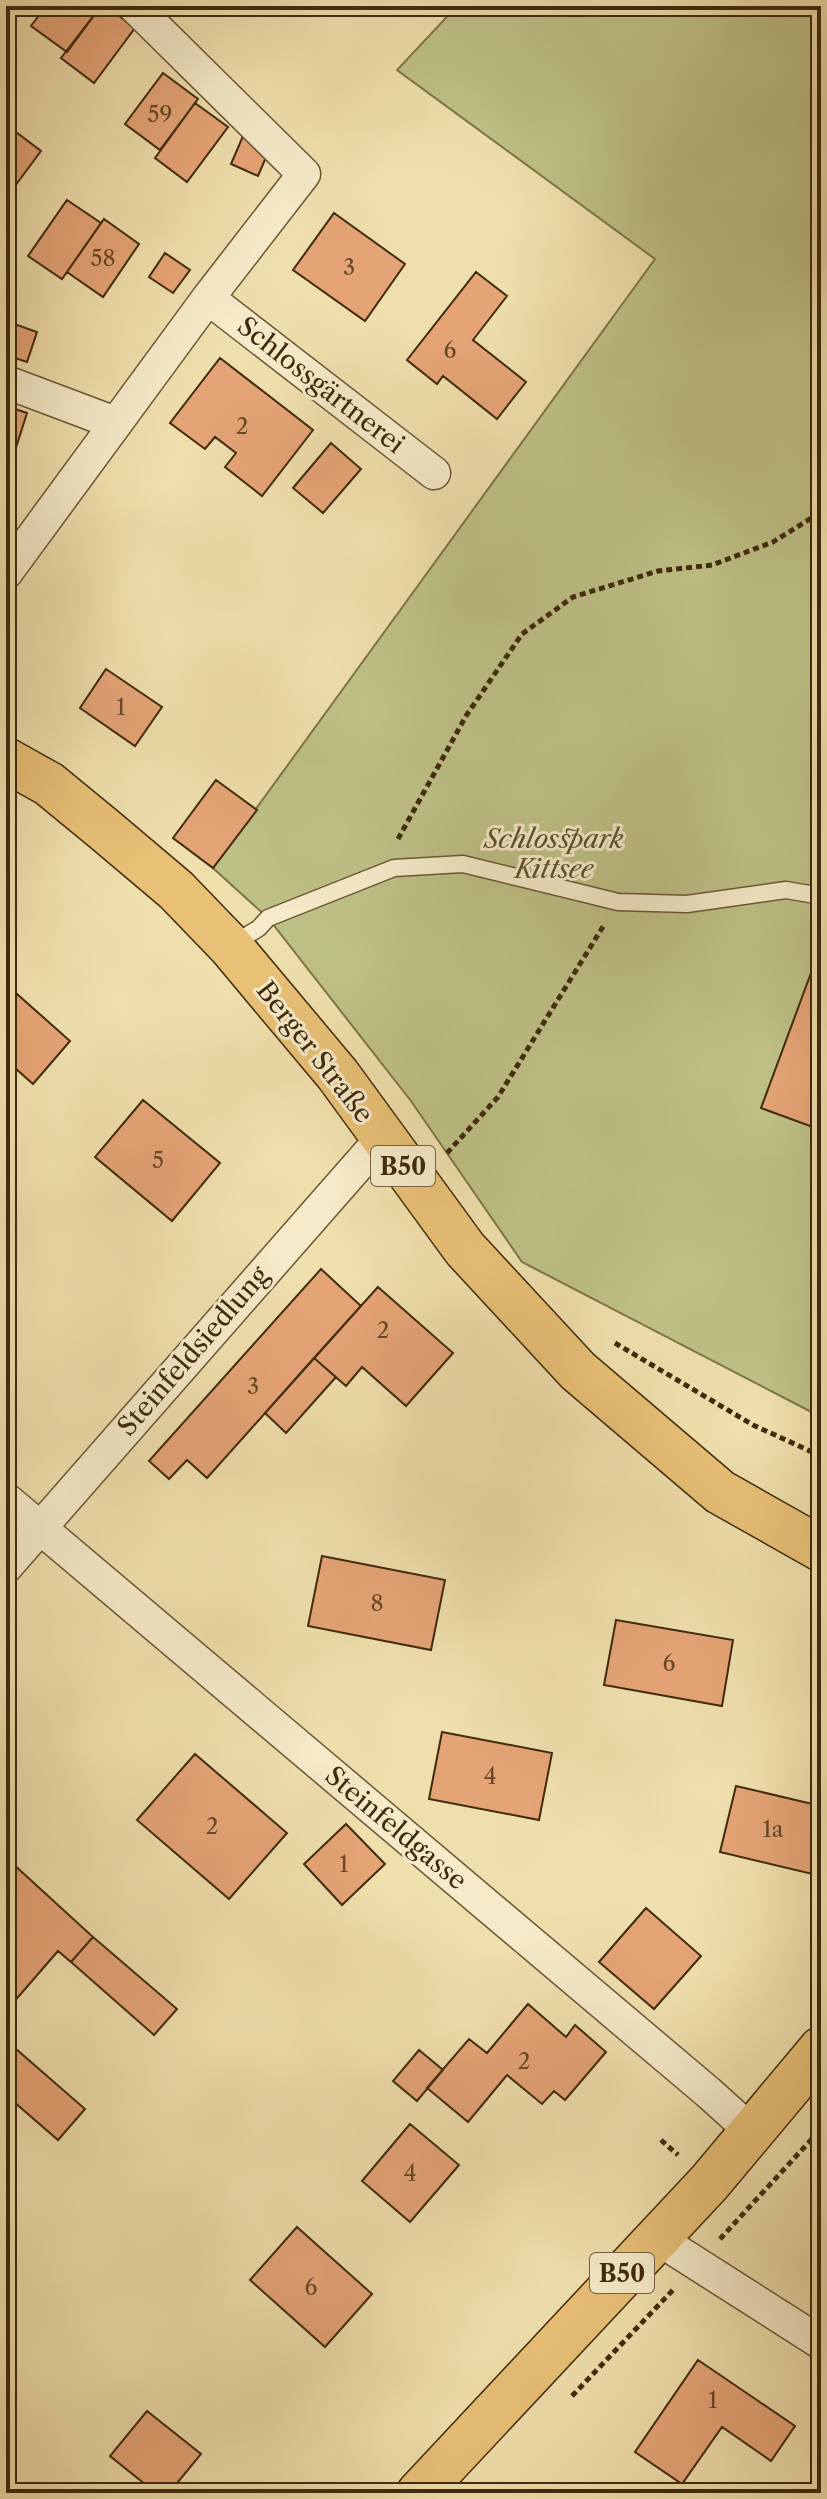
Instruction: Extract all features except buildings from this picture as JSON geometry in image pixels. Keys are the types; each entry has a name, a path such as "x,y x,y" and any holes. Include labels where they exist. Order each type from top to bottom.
{"main road":[{"name":"Berger Straße","path":"6,760 49,784 105,830 176,890 230,946 338,1075 465,1249 578,1371 720,1492 821,1549"},
{"name":"B50","path":"419,2493 655,2237 709,2183 821,2049"}],"street":[{"path":"6,573 208,298 304,174 134,6"},
{"name":"Schlossgärtnerei","path":"208,298 434,473"},
{"path":"6,382 115,423"},
{"name":"Steinfeldsiedlung","path":"6,1567 382,1138"},
{"name":"Steinfeldgasse","path":"6,1499 751,2131"},
{"path":"655,2237 821,2343"}],"lane":[{"path":"230,946 259,928 268,918 394,868 463,864 618,902 687,904 786,890 821,896"}],"path":[{"path":"394,868 398,836 466,716 522,634 573,597 658,571 712,565 773,542 821,512"},
{"path":"440,1161 498,1097 618,902"},
{"path":"614,1342 753,1425 821,1456"},
{"path":"568,2401 821,2129"}],"green space":[{"name":"Schlosspark Kittsee","path":"457,6 821,6 821,1417 522,1262 411,1101 268,918 213,868 655,259 397,70"}]}
